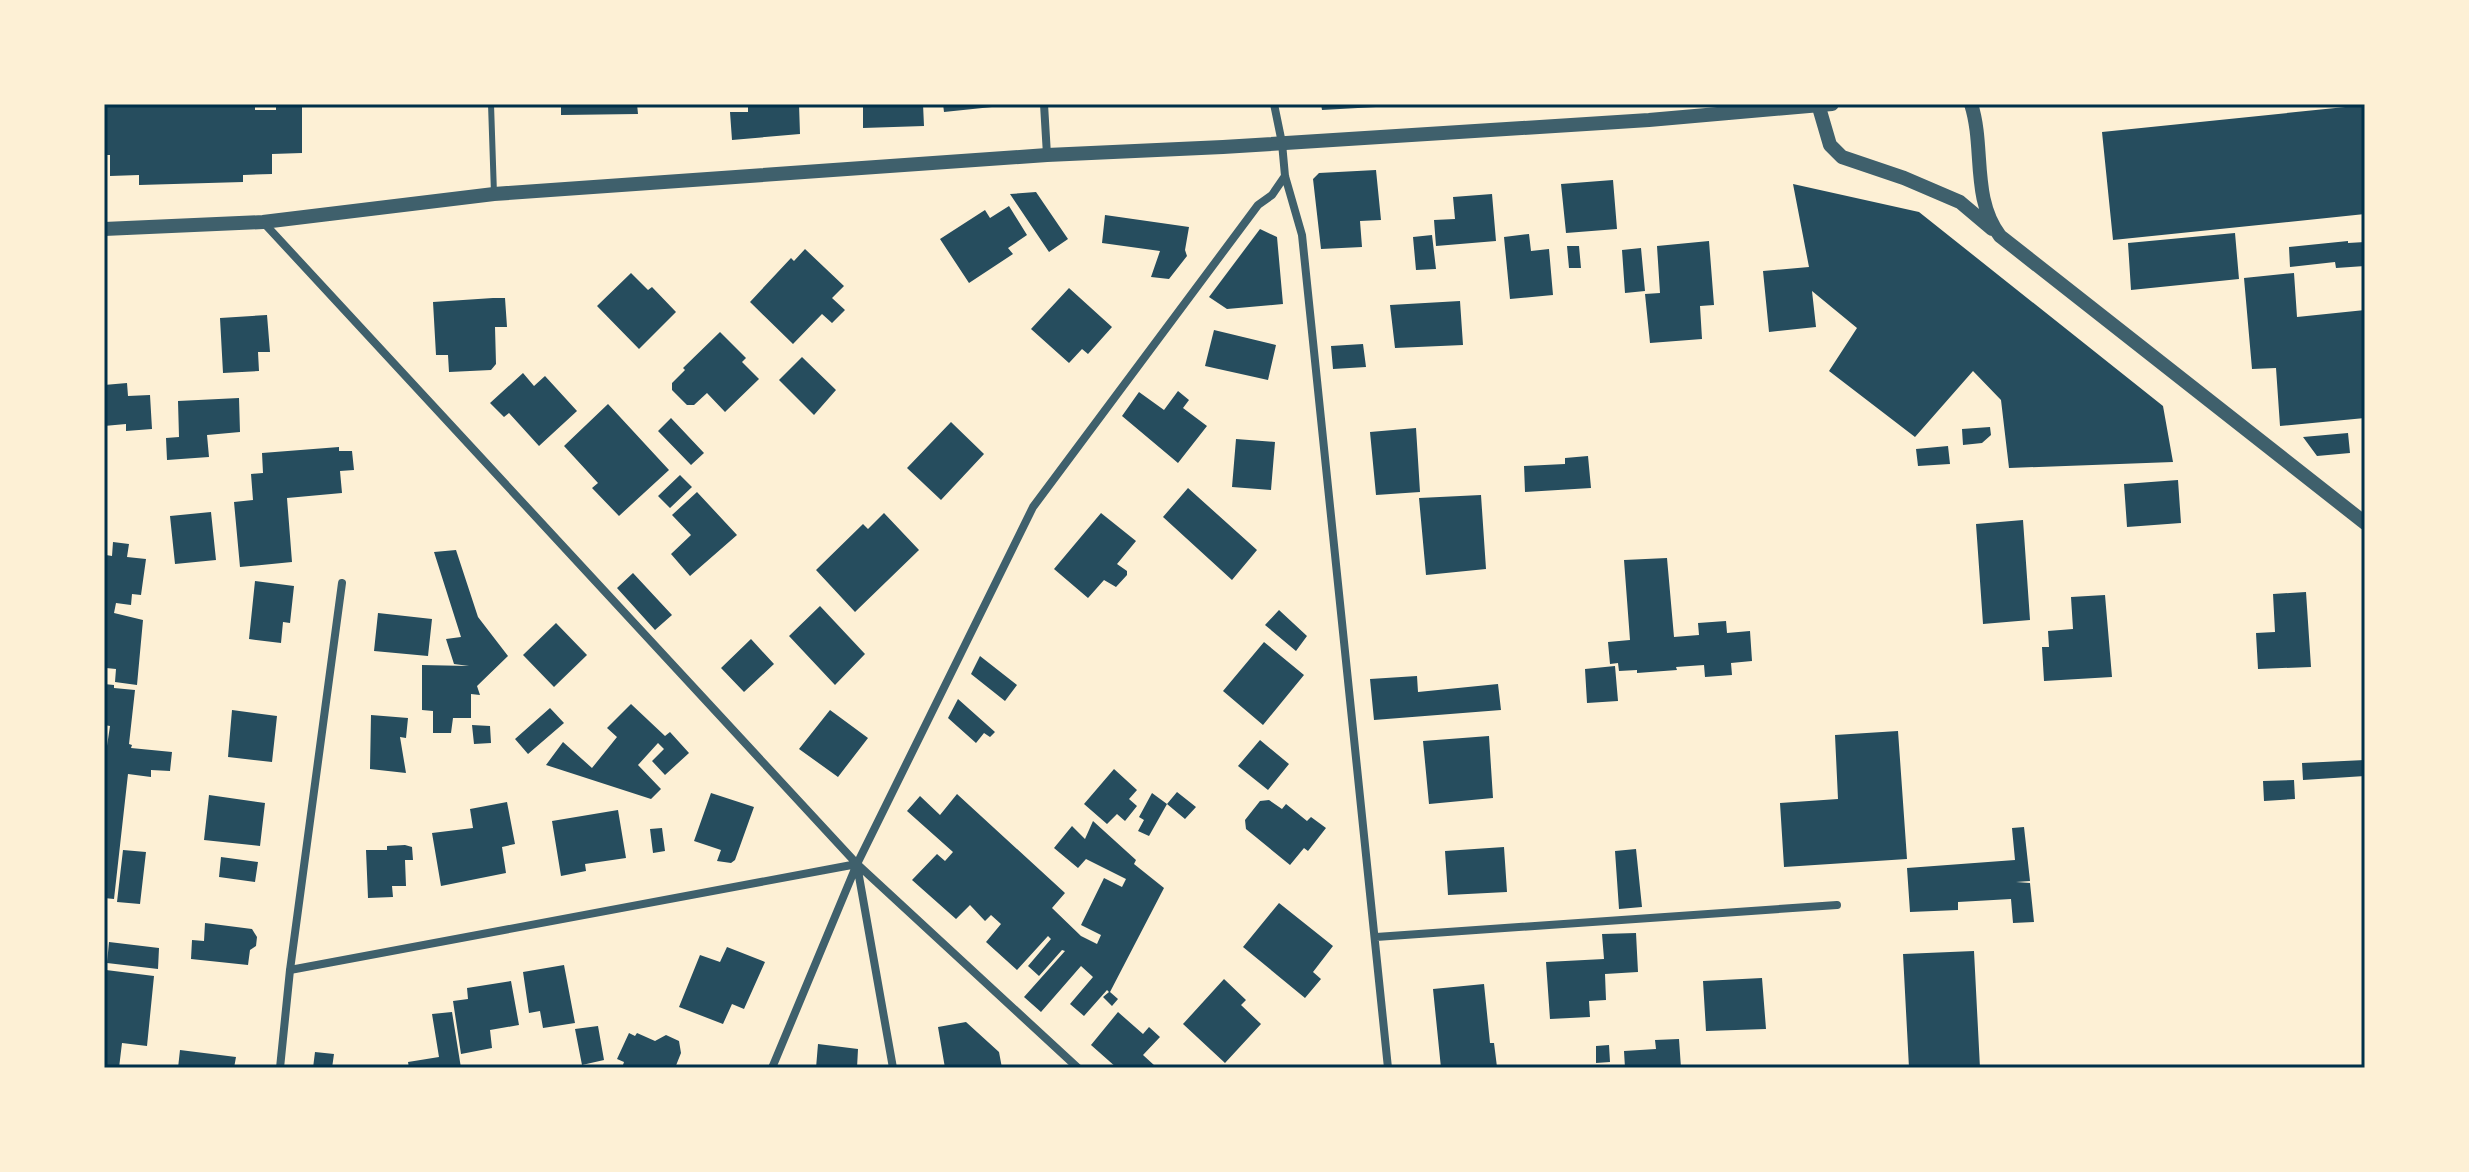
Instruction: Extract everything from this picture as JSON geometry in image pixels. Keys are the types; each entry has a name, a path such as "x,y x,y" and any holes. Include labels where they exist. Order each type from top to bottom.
{"street":[{"path":"1044,104 1047,155"},
{"path":"1274,104 1285,176 1302,235 1388,1068"},
{"path":"1649,120 1676,111 1686,104"},
{"path":"1971,104 1983,198 1992,226 2000,236"},
{"path":"104,229 263,222 494,194 1047,155 1649,120 1823,105 1830,145 1842,157 1915,182 1960,202 2365,523"},
{"path":"772,1068 857,864 1033,507 1258,205 1272,195 1285,176"},
{"path":"263,222 857,864 1078,1068"},
{"path":"280,1068 290,970 342,583"},
{"path":"290,970 857,864"},
{"path":"857,864 893,1068"},
{"path":"1376,937 1837,905"}],"lane":[{"path":"491,104 494,194"}],"building":[{"path":"104,104 255,104 255,110 276,110 276,104 302,104 302,153 272,154 272,174 243,175 243,182 139,185 139,175 110,176 110,155 104,155"},
{"path":"561,104 637,104 638,114 561,115"},
{"path":"748,104 799,104 800,134 732,140 730,112 748,112"},
{"path":"863,104 923,104 924,126 863,128"},
{"path":"943,104 992,104 992,107 944,112"},
{"path":"1321,104 1394,104 1394,106 1322,110"},
{"path":"2365,105 2365,214 2113,240 2102,132"},
{"path":"1376,170 1381,220 1360,221 1362,247 1321,249 1313,179 1319,173"},
{"path":"1613,180 1617,229 1566,233 1561,184"},
{"path":"1793,184 1919,212 2163,406 2173,462 2009,468 2001,400 1973,371 1915,437 1829,371 1857,328 1812,291 1816,327 1769,332 1763,271 1809,267"},
{"path":"1036,192 1068,239 1049,252 1010,194"},
{"path":"1492,194 1496,241 1436,246 1434,220 1455,219 1453,197"},
{"path":"1009,206 1027,235 1008,248 1013,254 969,283 940,239 985,210 990,218"},
{"path":"1105,215 1189,227 1185,250 1187,256 1169,279 1151,277 1160,251 1102,243"},
{"path":"1260,229 1277,237 1283,304 1227,309 1209,297"},
{"path":"2235,233 2239,279 2131,290 2128,243"},
{"path":"1529,234 1531,251 1549,249 1553,295 1510,299 1504,237"},
{"path":"1432,235 1436,269 1416,270 1413,237"},
{"path":"1709,241 1714,305 1700,306 1702,339 1650,343 1645,294 1660,293 1657,246"},
{"path":"2365,242 2365,266 2336,268 2335,262 2290,267 2289,247"},
{"path":"1567,246 1579,246 1581,268 1569,268"},
{"path":"1641,248 1645,291 1625,293 1622,250"},
{"path":"805,249 844,286 832,298 845,310 832,323 822,314 793,344 750,302 791,258 794,261"},
{"path":"631,273 648,290 652,287 676,312 639,349 597,306"},
{"path":"2294,273 2297,317 2365,310 2365,418 2280,426 2276,368 2252,369 2244,278"},
{"path":"1069,288 1112,327 1088,354 1082,349 1069,363 1031,329"},
{"path":"505,298 507,327 495,327 496,364 491,370 449,372 448,355 436,355 433,302"},
{"path":"1460,301 1463,345 1395,348 1390,305"},
{"path":"267,315 270,352 258,352 259,371 223,373 220,318"},
{"path":"1214,330 1276,345 1268,380 1205,366"},
{"path":"720,332 746,358 742,362 759,379 725,412 707,393 694,405 687,405 672,390 672,383 685,370 683,368"},
{"path":"1363,344 1366,367 1333,369 1331,346"},
{"path":"802,357 836,390 814,415 779,380"},
{"path":"523,373 534,386 545,376 577,411 539,446 509,413 504,417 490,403"},
{"path":"127,383 128,396 150,395 152,429 126,431 126,424 104,426 104,385"},
{"path":"1178,391 1189,400 1183,408 1207,426 1178,463 1122,416 1139,392 1164,410"},
{"path":"239,398 240,432 207,435 209,457 167,460 166,438 179,437 178,401"},
{"path":"608,404 669,470 619,516 592,488 598,483 564,446"},
{"path":"671,418 704,453 691,465 658,431"},
{"path":"951,422 984,454 941,500 907,468"},
{"path":"1990,427 1991,435 1982,443 1963,445 1962,429"},
{"path":"1416,428 1420,492 1376,495 1370,432"},
{"path":"2348,433 2350,453 2317,456 2303,437"},
{"path":"1236,439 1275,442 1271,490 1232,487"},
{"path":"1948,446 1950,464 1918,466 1916,449"},
{"path":"339,447 339,451 352,451 354,470 340,471 342,493 287,498 292,562 240,567 234,502 253,500 251,474 263,473 262,453"},
{"path":"1588,456 1591,488 1525,492 1524,466 1565,464 1565,458"},
{"path":"680,475 692,487 670,508 658,496"},
{"path":"2178,480 2181,523 2127,527 2124,484"},
{"path":"1188,488 1257,550 1232,580 1163,517"},
{"path":"697,492 737,535 690,576 671,554 691,535 672,515"},
{"path":"1481,495 1486,569 1426,575 1419,498"},
{"path":"211,512 216,560 175,564 170,516"},
{"path":"884,513 919,550 855,612 816,570 863,524 868,529"},
{"path":"1101,513 1136,541 1117,564 1127,571 1127,575 1116,587 1104,580 1088,598 1054,569"},
{"path":"2023,520 2030,620 1983,624 1976,524"},
{"path":"113,542 129,544 127,557 146,559 141,595 132,594 131,605 116,603 114,613 143,620 137,685 115,682 116,669 106,668 104,569 106,555 112,556"},
{"path":"456,550 478,617 508,656 477,686 480,695 471,694 471,718 453,718 451,733 433,733 433,711 422,710 422,665 469,666 454,664 446,639 461,637 434,552"},
{"path":"1667,558 1674,637 1699,635 1698,623 1726,621 1727,633 1750,631 1752,661 1731,663 1732,675 1705,677 1704,665 1637,673 1637,670 1619,671 1618,663 1610,664 1608,642 1630,640 1624,560"},
{"path":"633,573 672,615 655,630 617,588"},
{"path":"255,581 294,586 290,623 283,622 281,643 249,639"},
{"path":"2306,592 2311,667 2258,669 2256,633 2275,632 2273,594"},
{"path":"2105,595 2112,677 2044,681 2042,647 2049,647 2048,631 2073,629 2071,597"},
{"path":"820,606 865,654 835,685 789,636"},
{"path":"1279,610 1307,636 1296,651 1265,625"},
{"path":"378,613 432,619 428,656 374,651"},
{"path":"556,623 587,655 554,687 523,655"},
{"path":"751,639 774,664 744,692 721,668"},
{"path":"1264,642 1304,675 1263,725 1223,691"},
{"path":"980,656 1017,685 1005,701 971,674"},
{"path":"1615,666 1618,701 1587,703 1585,669"},
{"path":"1417,676 1418,692 1498,684 1501,710 1374,720 1370,679"},
{"path":"104,684 135,690 131,748 172,752 170,771 151,770 151,777 128,774 114,899 104,898 104,766 110,726 104,725"},
{"path":"958,699 995,732 990,737 984,733 976,743 948,718"},
{"path":"631,704 665,736 670,732 689,753 665,775 652,761 664,749 658,743 638,765 661,789 651,799 546,765 563,742 592,768 617,737 607,728"},
{"path":"550,708 564,723 528,754 515,739"},
{"path":"232,710 277,716 272,762 228,757"},
{"path":"830,710 868,738 838,777 799,749"},
{"path":"371,715 408,718 406,738 400,737 406,773 370,769"},
{"path":"472,725 490,726 491,743 474,744"},
{"path":"1898,731 1907,859 1784,867 1780,803 1838,799 1835,735"},
{"path":"1489,736 1493,798 1429,804 1423,741"},
{"path":"1260,740 1289,764 1268,790 1238,766"},
{"path":"2365,760 2365,776 2303,780 2302,763"},
{"path":"1114,769 1137,790 1129,799 1137,806 1125,821 1117,814 1107,824 1084,804"},
{"path":"2294,780 2295,799 2264,801 2263,781"},
{"path":"1177,792 1196,807 1185,819 1167,804"},
{"path":"711,793 754,807 735,860 731,863 717,861 721,850 694,841"},
{"path":"1152,793 1167,804 1149,836 1138,831 1144,820 1139,817"},
{"path":"957,794 1065,893 1052,908 1081,936 1097,944 1101,935 1081,925 1104,878 1122,887 1126,879 1086,859 1078,868 1054,848 1072,826 1085,839 1093,821 1136,860 1134,864 1164,888 1110,992 1118,999 1112,1006 1103,997 1109,992 1107,990 1084,1016 1070,1004 1093,977 1081,966 1041,1012 1024,997 1065,951 1062,950 1039,976 1028,966 1051,939 1048,936 1017,970 986,942 1001,924 991,915 985,921 970,905 956,919 912,880 937,854 945,861 953,852 907,811 920,796 940,815"},
{"path":"209,795 265,803 260,846 204,840"},
{"path":"1269,800 1282,809 1286,804 1307,821 1311,817 1326,828 1308,851 1304,848 1290,865 1246,829 1245,820 1260,801"},
{"path":"507,802 515,844 502,847 506,873 441,886 432,833 473,828 470,809"},
{"path":"618,810 626,858 585,864 586,871 561,876 552,821"},
{"path":"2024,827 2030,881 2016,882 2030,883 2034,922 2013,923 2011,899 1958,902 1958,910 1910,912 1907,868 2015,860 2012,828"},
{"path":"662,828 665,851 653,853 650,829"},
{"path":"387,846 412,847 413,860 405,860 406,886 392,886 393,897 368,898 366,850 387,850"},
{"path":"1504,847 1507,892 1448,895 1445,851"},
{"path":"1636,849 1642,907 1619,909 1615,851"},
{"path":"123,850 146,852 140,904 117,902"},
{"path":"221,857 258,862 255,882 219,877"},
{"path":"1279,903 1333,946 1313,972 1321,979 1305,998 1243,947"},
{"path":"205,923 252,929 257,937 256,946 250,950 248,965 191,959 192,940 204,941"},
{"path":"1636,933 1638,972 1605,974 1606,1000 1589,1001 1590,1017 1550,1019 1546,962 1604,959 1602,934"},
{"path":"109,942 159,948 158,969 107,963"},
{"path":"727,947 765,962 744,1009 732,1004 723,1024 679,1007 700,955 720,962"},
{"path":"1974,951 1980,1068 1909,1068 1903,954"},
{"path":"564,965 575,1023 543,1028 540,1011 529,1013 523,972"},
{"path":"106,970 154,976 147,1046 122,1043 119,1068 104,1068"},
{"path":"1762,978 1766,1029 1706,1031 1703,981"},
{"path":"1224,979 1246,1000 1241,1005 1261,1024 1225,1063 1183,1024"},
{"path":"511,981 519,1025 490,1030 492,1048 461,1054 453,1001 468,999 467,988"},
{"path":"1484,984 1490,1043 1494,1043 1497,1067 1441,1068 1433,989"},
{"path":"452,1012 461,1068 409,1068 408,1062 439,1057 432,1014"},
{"path":"1118,1012 1143,1034 1149,1027 1160,1037 1143,1055 1155,1066 1153,1068 1117,1068 1091,1045"},
{"path":"966,1022 999,1052 1002,1068 945,1068 938,1027"},
{"path":"598,1026 604,1060 582,1065 575,1029"},
{"path":"629,1033 655,1041 666,1035 679,1041 681,1053 675,1068 622,1068 624,1062 617,1059"},
{"path":"1679,1039 1681,1068 1625,1068 1624,1051 1656,1049 1655,1040"},
{"path":"818,1044 858,1049 857,1068 816,1068"},
{"path":"1609,1045 1610,1062 1596,1063 1596,1046"},
{"path":"180,1050 236,1057 234,1068 178,1068"},
{"path":"315,1052 334,1054 332,1068 313,1068"}]}
